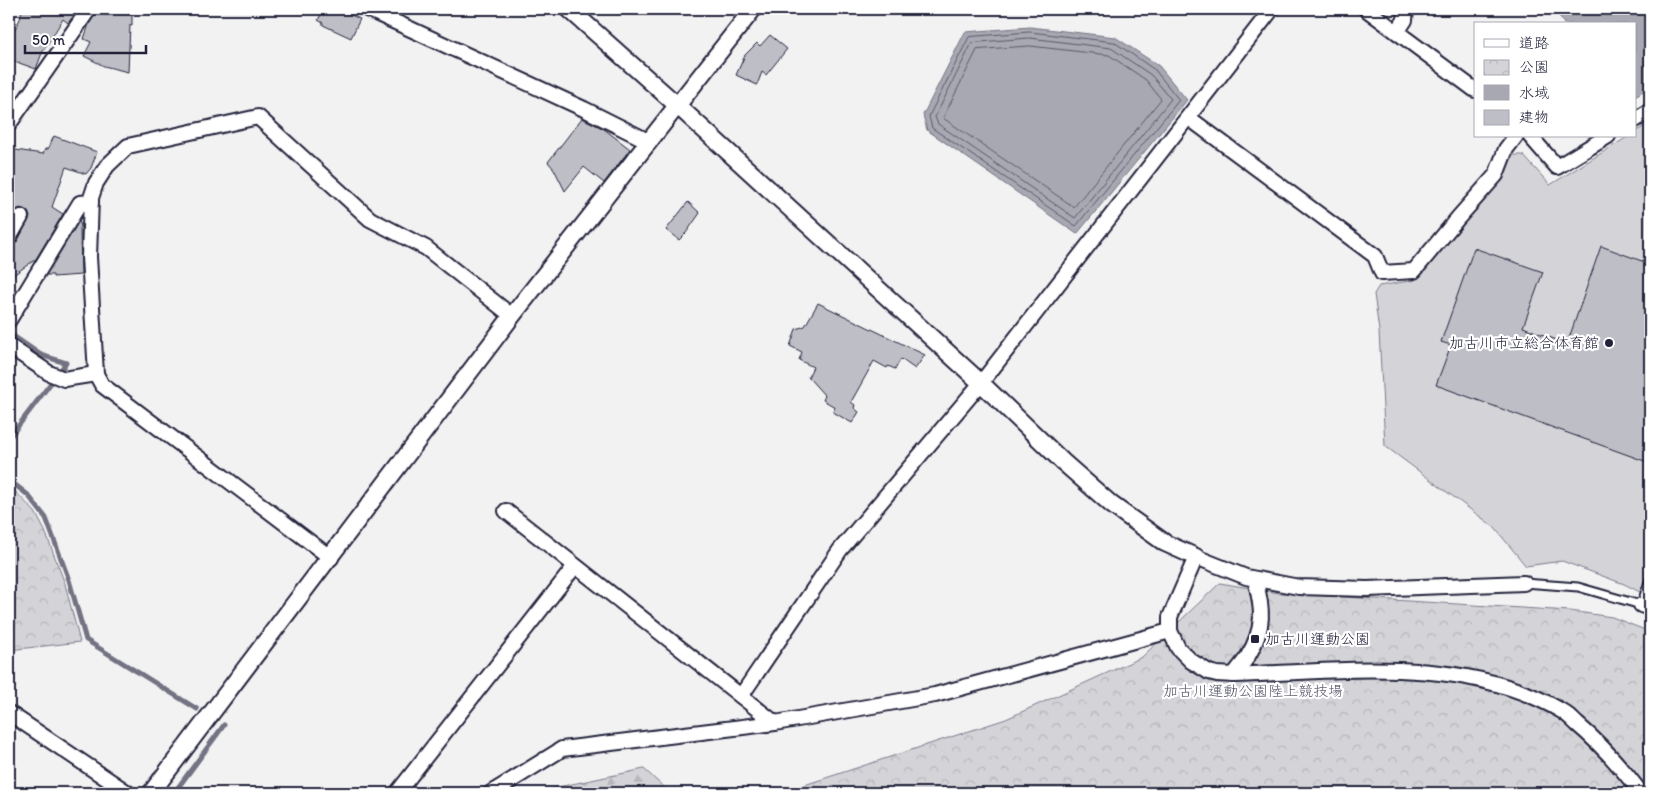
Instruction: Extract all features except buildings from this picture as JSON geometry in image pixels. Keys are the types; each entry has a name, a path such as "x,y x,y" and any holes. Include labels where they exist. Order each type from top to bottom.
{"street":[{"path":"9,124 89,9"},
{"path":"367,9 584,109 650,142"},
{"path":"569,9 981,383 1063,462 1112,505 1165,543 1255,579 1299,587 1367,589 1524,583"},
{"path":"151,793 512,316 753,9"},
{"path":"741,696 840,550 981,383 1272,9"},
{"path":"1366,9 1474,89"},
{"path":"1397,32 1405,20 1406,9"},
{"path":"1636,119 1650,111"},
{"path":"330,558 102,385 96,374 89,257 91,202 96,182 107,166 128,146 258,117 370,219 426,248 512,316"},
{"path":"1189,118 1375,256 1382,273 1414,270 1496,174 1506,149 1514,138"},
{"path":"1532,138 1558,167 1605,138"},
{"path":"9,320 80,202 91,202"},
{"path":"9,238 21,217"},
{"path":"9,346 49,373 64,378 96,374"},
{"path":"506,511 775,723"},
{"path":"1196,557 1170,617 1170,631 1178,648 1191,661 1209,672 1234,675 1387,670 1444,674 1491,681 1515,689 1561,710 1596,741 1642,793"},
{"path":"396,793 575,566"},
{"path":"1234,675 1248,655 1261,623 1262,605 1255,579"},
{"path":"491,793 562,749 775,723 935,695 1170,631"},
{"path":"9,713 128,793"}],"lane":[{"path":"1524,583 1578,588 1646,607 1650,579"}],"green space":[{"name":"加古川市立総合体育館","path":"1650,123 1650,597 1624,584 1562,561 1526,566 1494,527 1385,446 1379,331 1374,294 1379,286 1415,280 1501,178 1513,155 1523,155 1550,185 1626,138 1636,138 1636,131"},
{"path":"9,485 35,512 45,531 65,584 80,642 9,650"},
{"name":"加古川運動公園陸上競技場","path":"1220,583 1279,593 1570,611 1612,617 1650,632 1650,793 780,793 1006,719 1142,657"},
{"path":"644,769 670,793 545,793 553,788"}],"water":[{"path":"1555,9 1650,9 1650,87 1636,95 1636,22 1563,22"},
{"path":"1030,27 1115,37 1159,66 1187,100 1077,234 927,130 923,115 965,32"}],"waterway":[{"path":"9,333 41,355 66,363 9,438"},
{"path":"9,480 28,495 46,518 69,580 86,640 197,709"},
{"path":"174,793 224,725"}],"place":[{"name":"加古川市立総合体育館","path":"1609,343"},
{"name":"加古川運動公園","path":"1255,639"}]}
